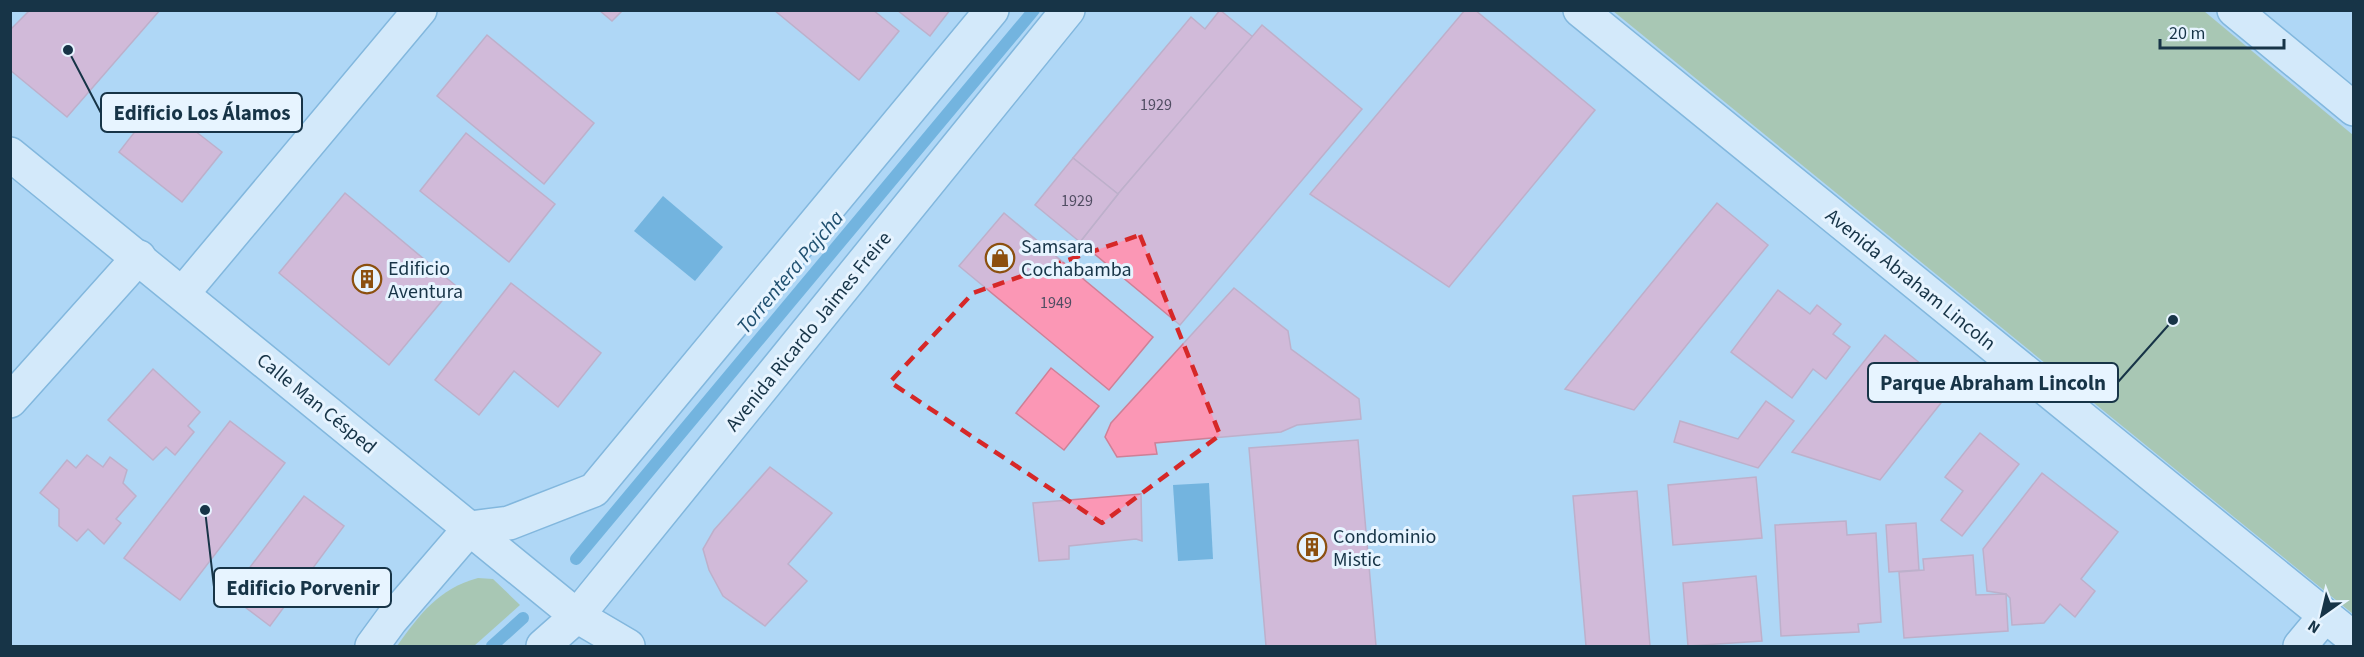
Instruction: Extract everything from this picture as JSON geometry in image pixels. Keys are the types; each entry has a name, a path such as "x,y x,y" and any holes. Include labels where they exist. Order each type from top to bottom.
{"street":[{"path":"183,293 420,10"},
{"path":"372,646 391,620 470,528 509,523 594,490 992,10"},
{"name":"Avenida Ricardo Jaimes Freire","path":"543,646 577,616 1068,10"},
{"name":"Avenida Abraham Lincoln","path":"1580,10 2354,639"},
{"path":"2250,15 2354,109"},
{"name":"Calle Man Césped","path":"10,154 577,616 628,646"},
{"path":"10,401 139,257"},
{"path":"2300,646 2325,616"}],"highlighted area":[{"path":"1140,235 1220,435 1102,523 890,382 973,293"}],"green space":[{"path":"1613,11 2204,11 2353,135 2353,614"},
{"path":"478,578 493,579 520,605 474,646 397,646 431,604 452,589"}],"water":[{"path":"663,196 723,247 695,281 634,231"},
{"path":"1209,483 1213,559 1178,561 1173,485"}],"building":[{"path":"30,10 160,10 67,117 10,70 10,30"},
{"path":"599,10 623,10 612,21"},
{"path":"774,10 873,10 899,31 859,80"},
{"path":"897,10 950,10 930,36"},
{"path":"1220,10 1253,37 1118,194 1073,158 1191,17 1205,29"},
{"path":"1465,10 1475,10 1595,110 1449,287 1310,194"},
{"path":"1262,25 1362,109 1180,325 1080,242"},
{"path":"487,35 594,123 544,184 437,96"},
{"path":"158,102 222,152 182,202 119,152"},
{"path":"466,133 555,204 509,262 420,191"},
{"path":"1073,158 1118,194 1080,242 1035,205"},
{"name":"Edificio Aventura","path":"345,193 455,285 389,365 279,273"},
{"path":"1717,203 1768,245 1634,410 1565,389"},
{"path":"1004,213 1153,337 1109,390 959,266"},
{"path":"511,283 601,353 558,407 514,371 479,415 435,380"},
{"path":"1234,288 1288,331 1291,349 1359,399 1361,419 1297,425 1281,432 1155,443 1157,454 1117,457 1105,437 1111,423"},
{"path":"1778,290 1810,314 1817,305 1841,324 1833,334 1850,347 1826,379 1813,369 1792,398 1731,352"},
{"path":"1885,335 1952,389 1880,480 1792,452"},
{"path":"1051,368 1099,406 1064,450 1016,413"},
{"path":"153,369 200,412 188,426 194,432 175,455 166,447 153,460 108,420"},
{"path":"1766,401 1794,421 1758,468 1674,442 1680,421 1738,439"},
{"path":"230,421 285,463 180,600 124,558"},
{"path":"1980,433 2019,464 1962,536 1941,520 1963,491 1945,477"},
{"name":"Condominio Mistic","path":"1358,440 1376,646 1266,646 1249,448"},
{"path":"87,455 103,467 110,457 127,470 123,483 136,496 116,519 121,523 104,544 88,529 77,541 59,526 59,509 40,493 67,460 76,468"},
{"path":"770,467 832,513 788,564 807,581 765,626 723,596 709,570 703,549 714,530"},
{"path":"2042,473 2118,532 2081,579 2095,591 2075,617 2060,604 2044,623 2012,625 2010,598 2006,594 1987,591 1983,549"},
{"path":"1756,477 1762,538 1673,545 1668,485"},
{"path":"1637,491 1650,646 1586,646 1573,496"},
{"path":"1141,494 1142,541 1136,539 1069,546 1069,559 1039,561 1033,503"},
{"path":"304,496 344,526 270,626 229,595"},
{"path":"1846,521 1847,535 1876,533 1881,622 1858,624 1859,632 1781,636 1775,525"},
{"path":"1916,523 1919,570 1889,572 1886,525"},
{"path":"1973,555 1976,595 2006,594 2008,631 1904,638 1899,572 1924,570 1923,559"},
{"path":"1756,576 1762,641 1688,646 1683,583"}],"waterway":[{"name":"Torrentera Pajcha","path":"576,559 1034,10"},
{"name":"Torrentera Pajcha","path":"492,646 523,618"}],"place":[{"name":"Edificio Los Álamos","path":"68,50"},
{"name":"Samsara Cochabamba","path":"1000,258"},
{"name":"Edificio Aventura","path":"367,279"},
{"name":"Parque Abraham Lincoln","path":"2173,320"},
{"name":"Edificio Porvenir","path":"205,510"},
{"name":"Condominio Mistic","path":"1312,547"}]}
